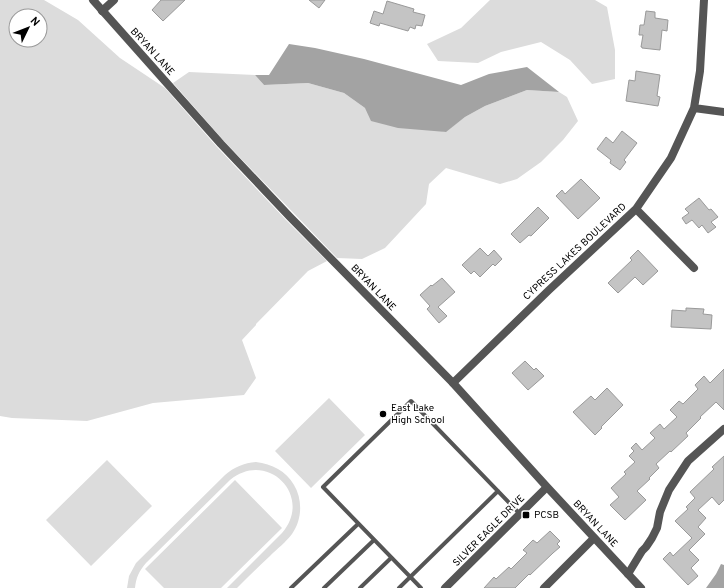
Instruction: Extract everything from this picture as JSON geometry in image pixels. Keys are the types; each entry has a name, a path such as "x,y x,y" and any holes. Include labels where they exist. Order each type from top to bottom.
{"street":[{"name":"BRYAN LANE","path":"93,0 220,144 453,383 641,588"},
{"path":"102,11 114,0"},
{"name":"CYPRESS LAKES BOULEVARD","path":"453,383 636,209 671,158 694,108 700,71 704,0"},
{"path":"694,108 724,112"},
{"path":"636,209 694,268"},
{"path":"628,574 652,538 657,528 660,512 669,490 688,461 724,429"},
{"name":"SILVER EAGLE DRIVE","path":"445,588 547,487"},
{"path":"544,588 594,538"}],"lane":[{"path":"421,588 323,487 411,401 520,514"},
{"path":"399,588 498,491"},
{"path":"291,588 358,524"},
{"path":"324,588 374,540"},
{"path":"360,588 391,558"}],"shaded area":[{"path":"0,0 44,0 78,20 120,58 165,88 217,147 327,261 308,271 242,340 256,378 244,395 153,403 87,421 12,418 0,416"},
{"path":"490,0 595,0 607,7 615,50 615,79 592,84 570,60 541,42 501,52 478,63 438,61 427,44 461,28"},
{"path":"289,44 364,59 461,85 489,74 527,67 559,92 527,90 485,106 465,117 446,132 398,128 371,121 365,108 344,93 308,83 264,85 255,75 269,75"},
{"path":"189,72 255,75 264,85 308,83 344,93 365,108 445,132 465,117 485,106 527,90 559,92 567,97 578,121 563,140 541,162 517,179 500,184 446,168 429,184 426,204 385,248 362,259 337,258 224,141 173,83"},
{"path":"329,398 365,435 311,488 275,451"},
{"path":"107,460 152,506 91,566 46,520"},
{"path":"256,462 268,464 283,472 291,480 297,491 300,503 298,523 292,534 284,543 237,588 227,588 282,533 290,519 293,505 289,492 282,481 271,473 258,470 244,472 230,480 146,563 138,575 135,588 127,588 129,576 136,563 225,475 239,466"},
{"path":"235,480 282,528 221,588 164,588 145,569"},
{"path":"721,564 724,565 724,588 706,588 716,574"}],"building":[{"path":"161,0 185,0 163,21 152,10"},
{"path":"309,0 325,0 319,8"},
{"path":"387,1 414,9 413,12 425,15 422,26 416,25 415,29 410,27 408,31 380,23 379,26 370,23 374,11 383,14"},
{"path":"646,11 655,12 655,18 668,20 667,31 662,30 660,50 641,47 643,35 639,35 640,25 644,25"},
{"path":"636,71 660,75 657,96 660,97 658,106 626,101 629,80 635,81"},
{"path":"622,131 637,143 624,160 626,162 620,170 610,163 611,160 597,149 606,137 613,143"},
{"path":"581,179 600,198 578,219 556,196 562,190 565,194"},
{"path":"699,198 709,210 711,209 718,217 711,222 716,227 708,233 702,225 699,228 692,220 686,224 682,218 689,213 685,209"},
{"path":"538,207 549,218 531,236 529,235 520,243 511,234"},
{"path":"480,248 488,256 494,250 502,259 495,266 493,264 480,277 474,271 471,274 462,265"},
{"path":"638,250 658,271 643,285 635,277 618,293 608,283 632,260 630,258"},
{"path":"442,278 455,292 438,307 447,316 439,323 427,309 430,306 420,295"},
{"path":"686,308 704,309 703,314 712,315 711,329 671,327 672,310 686,311"},
{"path":"525,361 534,370 536,368 544,376 528,390 512,373"},
{"path":"724,369 724,410 716,402 686,433 688,436 656,464 659,468 637,491 646,500 625,520 610,505 619,497 611,488 626,474 624,472 635,462 629,456 634,451 631,448 636,443 642,450 655,438 650,433 660,424 664,429 677,417 670,410 679,401 683,404 698,389 695,385 704,376 710,383"},
{"path":"607,388 623,405 595,435 573,412 591,396 595,400"},
{"path":"724,456 724,500 719,505 712,497 698,510 706,518 698,527 705,534 689,550 699,560 691,568 698,576 688,585 663,559 670,552 673,556 692,538 675,521 688,509 686,507 695,498 690,492 714,469 712,467"},
{"path":"550,531 560,541 557,544 560,547 515,588 484,588 494,577 496,579 509,567 511,569 527,553 523,550 533,540 537,543"}],"place":[{"name":"East Lake High School","path":"383,414"},
{"name":"PCSB","path":"526,515"}]}
